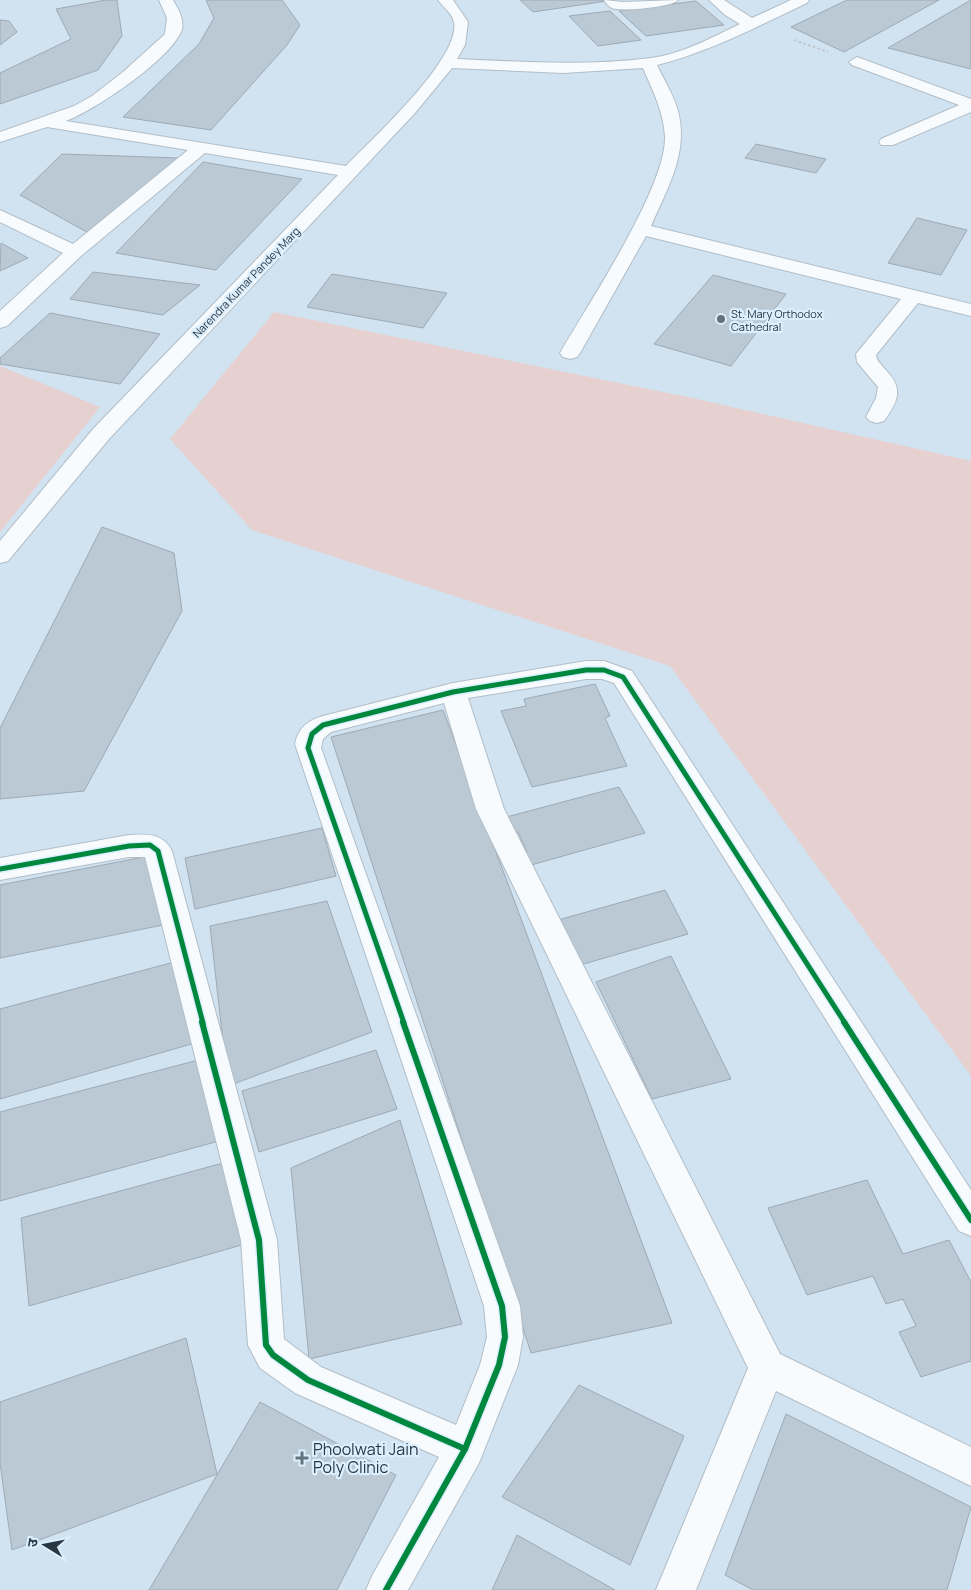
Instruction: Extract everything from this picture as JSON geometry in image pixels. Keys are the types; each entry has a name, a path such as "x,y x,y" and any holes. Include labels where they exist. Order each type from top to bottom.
{"street":[{"path":"0,136 45,122 90,104 121,81 164,45 173,33 176,24 174,15 166,0"},
{"name":"Narendra Kumar Pandey Marg","path":"2,551 101,434 409,110 448,63 461,32 461,21 445,0"},
{"path":"610,0 616,5 623,6 671,0"},
{"path":"716,0 730,12 751,24"},
{"path":"448,63 564,67 648,62 676,56 802,0"},
{"path":"570,354 641,229 670,164 673,138 670,111 648,62"},
{"path":"857,62 971,105"},
{"path":"887,142 971,105"},
{"path":"45,122 351,172"},
{"path":"0,322 75,252 200,148"},
{"path":"0,214 75,252"},
{"path":"641,229 971,310"},
{"path":"877,417 888,397 888,383 867,362 866,354 914,295"},
{"path":"386,1590 465,1449 499,1365 505,1337 502,1306 308,748 308,740 314,731 323,725 453,692 586,670 604,670 623,677 971,1220"},
{"path":"453,692 490,809 767,1367 971,1467"},
{"path":"0,869 129,846 150,845 158,851 259,1240 266,1345 273,1355 308,1380 465,1449"},
{"path":"676,1590 767,1367"}],"path":[{"path":"751,24 857,62"}],"shaded area":[{"path":"274,312 697,399 971,461 971,1076 670,666 252,530 170,439"},
{"path":"0,366 100,407 0,532"}],"building":[{"path":"106,0 117,0 122,36 98,70 0,104 0,73 71,39 56,9"},
{"path":"206,0 282,0 300,25 287,45 211,130 123,117 199,44 214,18"},
{"path":"520,0 606,0 607,1 533,12"},
{"path":"847,0 939,0 844,52 791,27"},
{"path":"971,0 971,69 888,48"},
{"path":"696,1 724,25 646,36 619,11"},
{"path":"610,11 641,40 598,46 569,16"},
{"path":"0,20 9,21 17,32 0,45"},
{"path":"756,144 826,159 816,173 745,158"},
{"path":"62,154 178,158 94,236 20,195"},
{"path":"203,162 302,179 216,270 116,253"},
{"path":"917,218 967,230 941,275 888,263"},
{"path":"1,243 28,258 0,271"},
{"path":"93,272 200,285 163,315 70,299"},
{"path":"332,274 447,293 423,328 307,307"},
{"name":"St. Mary Orthodox Cathedral","path":"713,275 786,294 731,366 654,344"},
{"path":"50,313 160,334 120,384 0,364 0,358"},
{"path":"102,527 174,553 182,611 84,791 0,799 0,728"},
{"path":"595,684 610,716 605,718 627,766 532,787 501,711 526,706 524,699"},
{"path":"443,710 672,1323 531,1353 331,737"},
{"path":"619,787 645,833 524,867 518,854 527,852 518,832 507,836 499,819"},
{"path":"322,828 336,876 195,909 185,858"},
{"path":"154,855 163,925 0,958 0,885"},
{"path":"665,890 688,934 580,965 558,920"},
{"path":"327,901 372,1032 228,1086 210,926"},
{"path":"671,956 731,1079 652,1099 596,982"},
{"path":"174,962 195,1043 0,1099 0,1009"},
{"path":"376,1050 397,1109 259,1152 242,1091"},
{"path":"202,1059 219,1141 0,1201 0,1112"},
{"path":"400,1120 462,1324 309,1359 291,1168"},
{"path":"234,1160 252,1242 29,1306 21,1218"},
{"path":"867,1180 903,1254 949,1240 971,1282 971,1361 921,1377 899,1332 916,1326 903,1299 886,1304 873,1276 807,1295 768,1208"},
{"path":"186,1338 217,1474 12,1550 0,1463 0,1402"},
{"path":"579,1385 684,1436 630,1565 502,1497"},
{"path":"260,1402 396,1475 337,1590 149,1590"},
{"path":"786,1414 971,1507 947,1590 753,1590 725,1575"},
{"path":"517,1535 615,1590 492,1590"}],"cycle path":[{"path":"386,1590 465,1449 499,1365 505,1337 502,1306 308,748 310,737 319,727 453,692 586,670 604,670 623,677 971,1220"},
{"path":"0,869 129,846 150,845 158,851 259,1240 266,1345 273,1355 308,1380 465,1449"}],"place":[{"name":"St. Mary Orthodox Cathedral","path":"721,319"},
{"name":"Phoolwati Jain Poly Clinic","path":"302,1458"}]}
